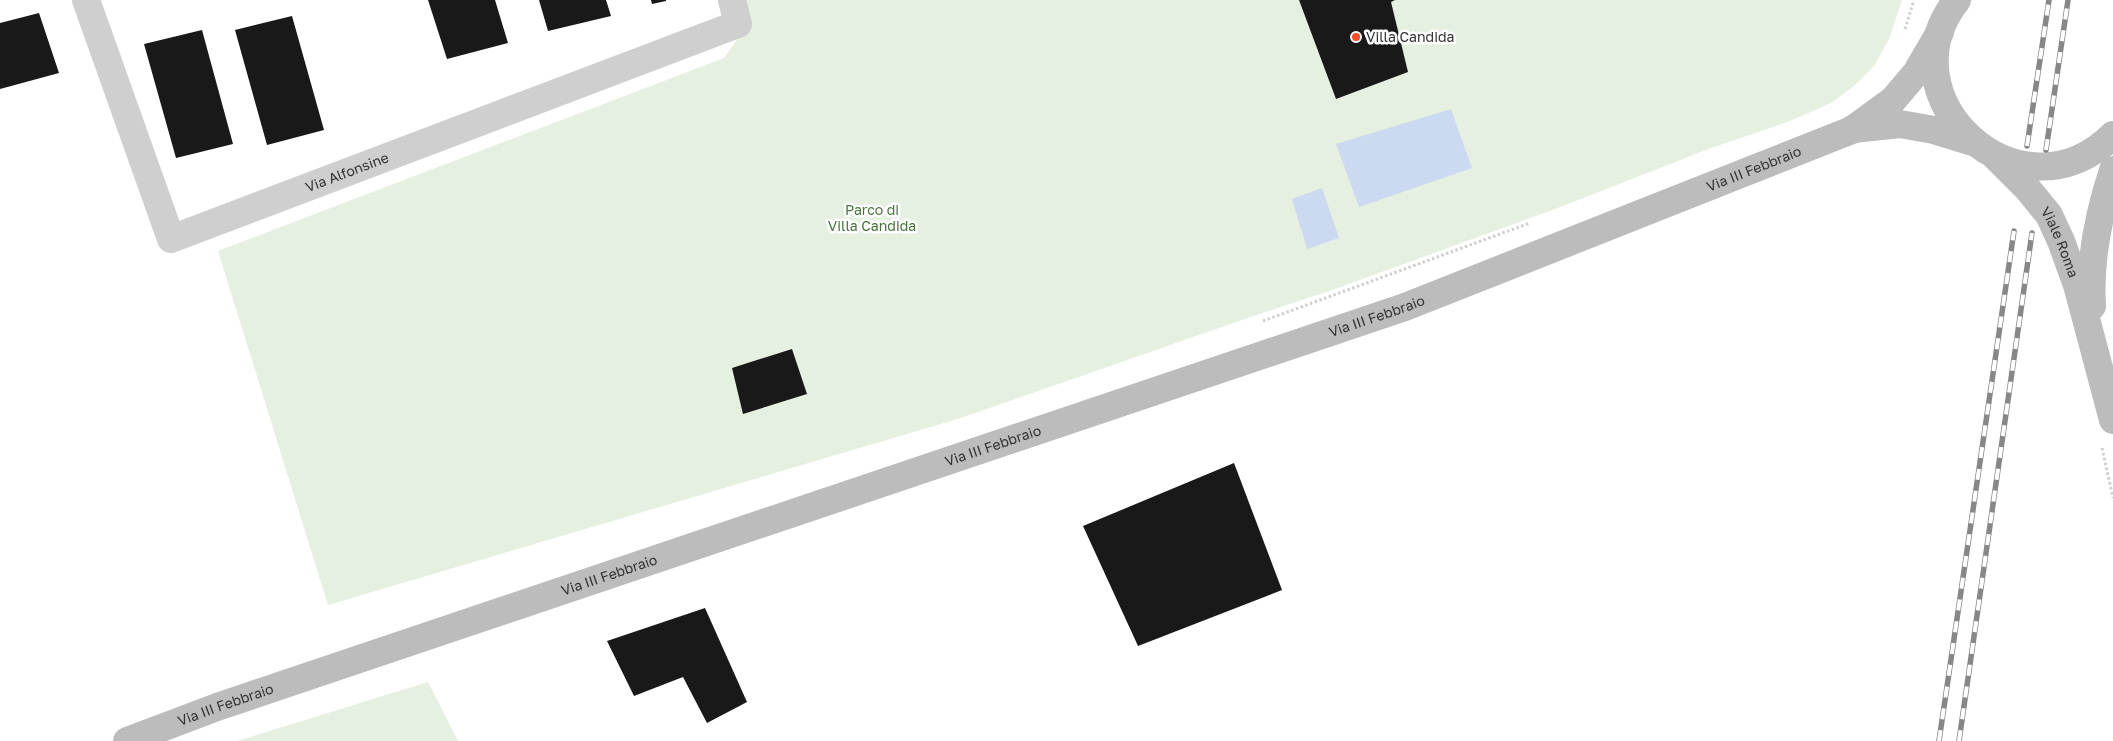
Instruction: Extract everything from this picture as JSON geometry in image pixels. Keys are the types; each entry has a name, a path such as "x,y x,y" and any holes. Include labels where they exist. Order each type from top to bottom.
{"main road":[{"path":"1852,130 1893,100 1916,73 1950,10"},
{"name":"Viale Roma","path":"1950,10 1936,55 1939,88 1944,103 1956,124 2027,188 2049,215 2077,285 2113,420"},
{"path":"1852,130 1900,124 1934,130 1983,149"},
{"name":"Via III Febbraio","path":"126,741 216,707 1405,307 1852,130"},
{"name":"Viale Roma","path":"1983,149 2016,164 2039,166 2062,164 2084,156 2104,144 2113,135"},
{"name":"Viale Roma","path":"2094,345 2090,286 2095,238 2113,170"}],"street":[{"name":"Via Alfonsine","path":"86,0 171,239 738,24 732,0"}],"path":[{"path":"1904,32 1914,0"}],"green space":[{"name":"Parco di Villa Candida","path":"742,0 1902,0 1889,39 1874,66 1854,86 1831,103 1790,121 1711,148 1555,209 1335,289 961,418 328,605 218,251 724,58 745,29"},
{"path":"428,682 458,741 237,741"}],"water":[{"path":"1451,109 1472,168 1359,207 1336,144"},
{"path":"1322,188 1339,238 1307,249 1292,199"}],"building":[{"path":"428,0 495,0 508,43 447,59"},
{"path":"539,0 606,0 611,16 548,31"},
{"path":"651,0 666,0 666,1 652,4"},
{"name":"Villa Candida","path":"1299,0 1395,0 1391,2 1408,72 1336,99"},
{"path":"39,13 59,73 0,89 0,23"},
{"path":"292,16 324,130 267,145 235,30"},
{"path":"202,30 233,144 176,158 144,44"},
{"path":"792,349 807,394 743,414 732,368"},
{"path":"1234,463 1282,590 1138,646 1083,526"},
{"path":"705,608 747,702 707,723 683,677 634,696 607,641"}],"railway":[{"path":"2027,146 2049,0"},
{"path":"2046,150 2068,0"},
{"path":"1939,741 2014,231"},
{"path":"1959,741 2032,233"}],"place":[{"name":"Villa Candida","path":"1356,37"}]}
